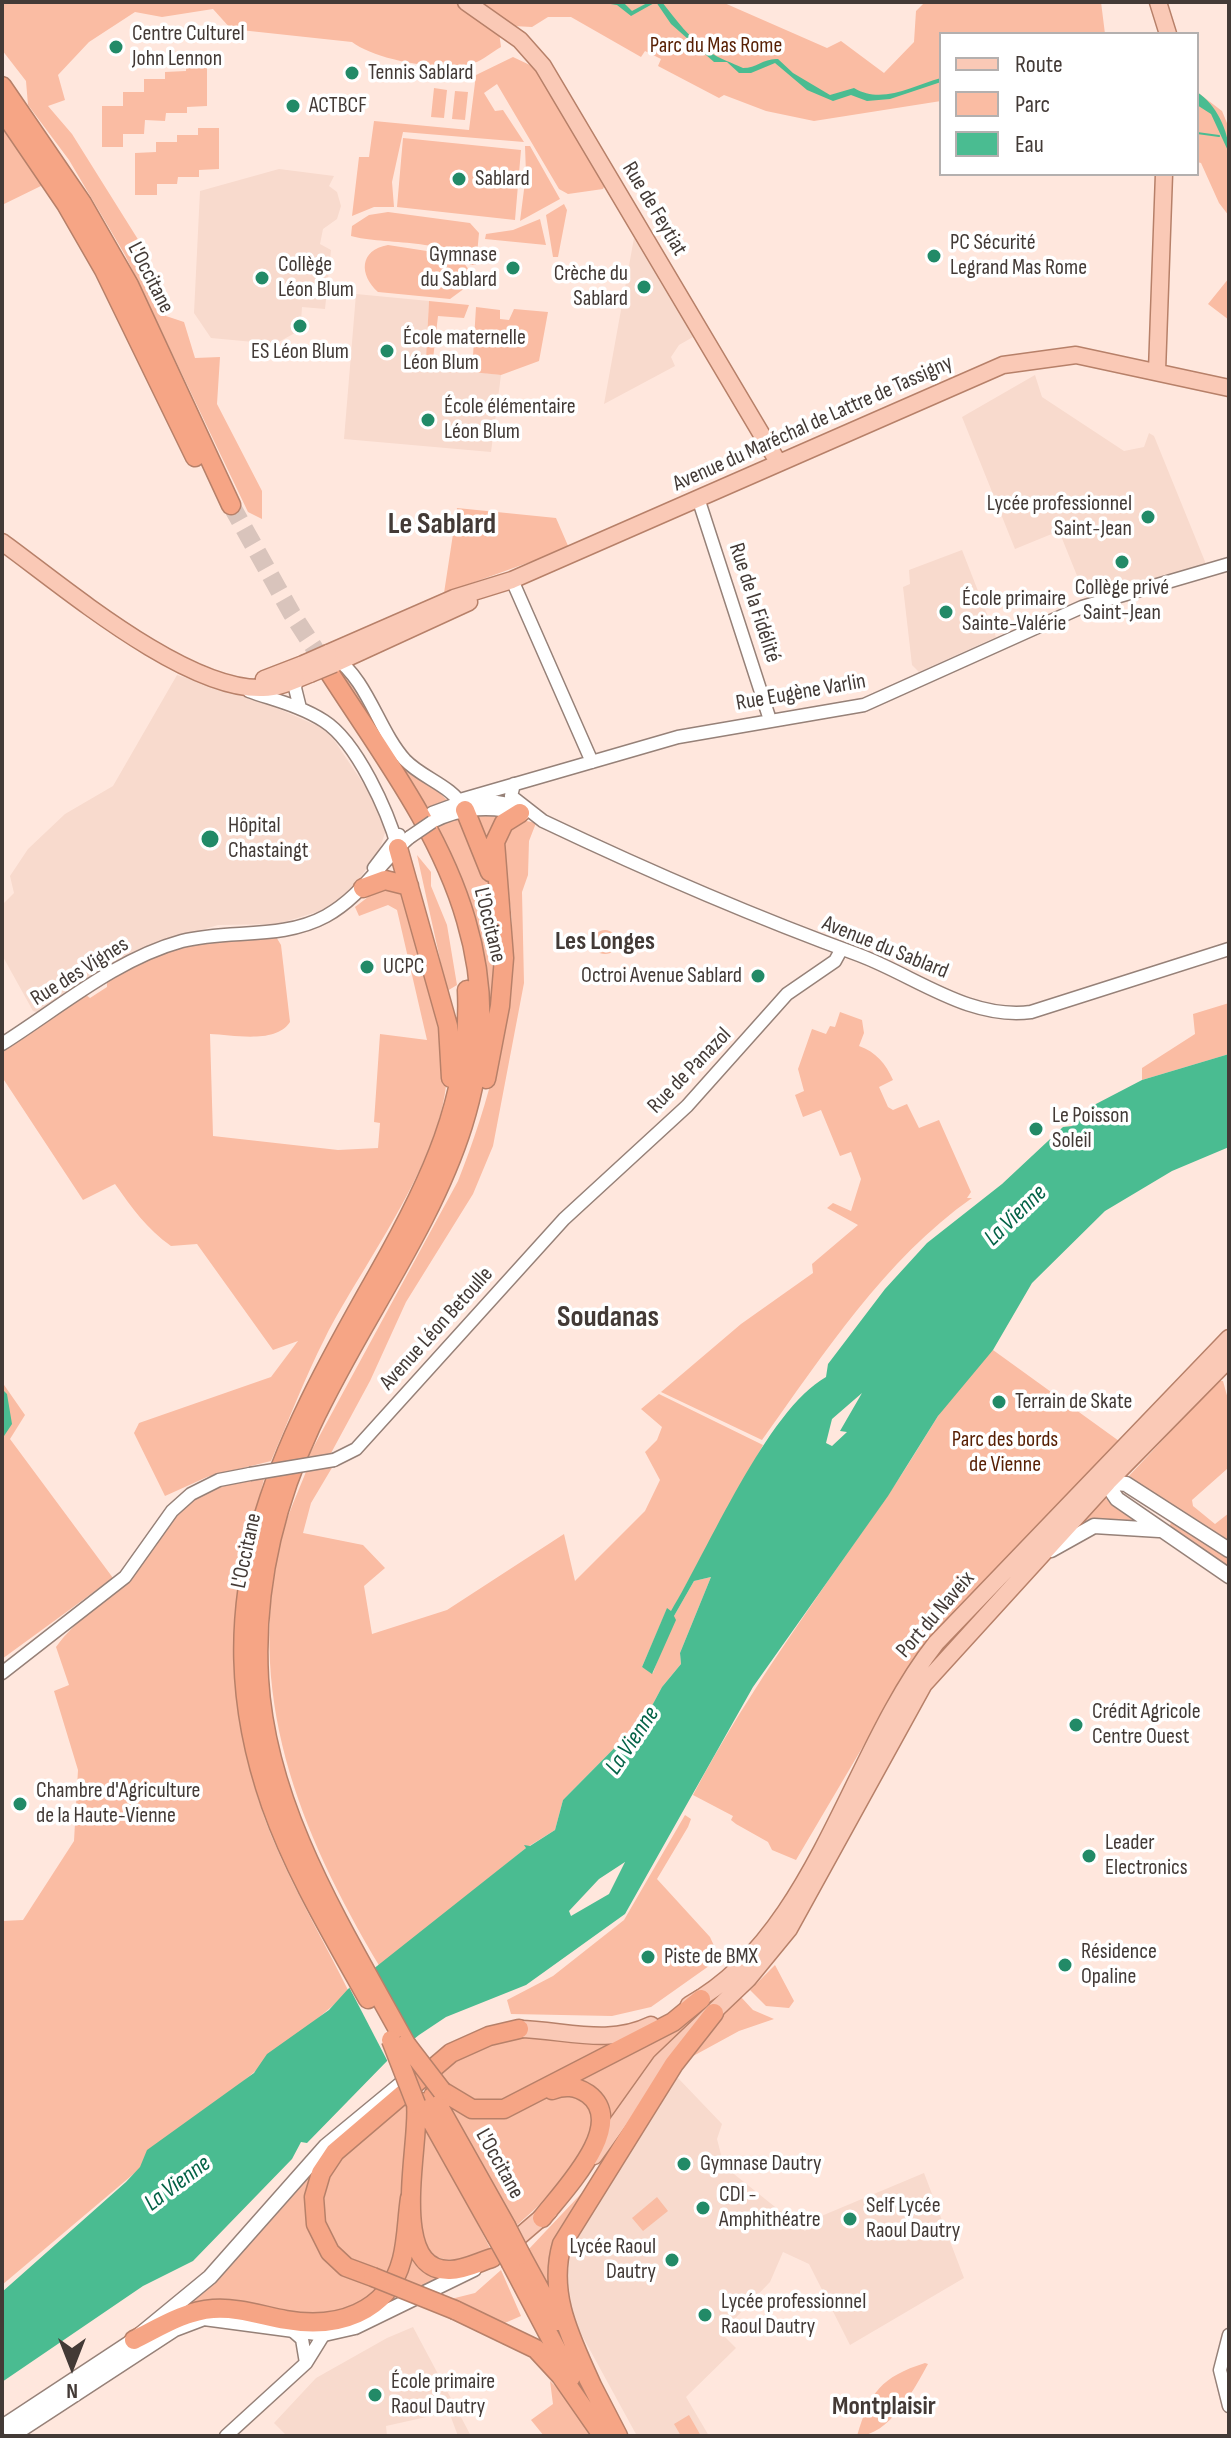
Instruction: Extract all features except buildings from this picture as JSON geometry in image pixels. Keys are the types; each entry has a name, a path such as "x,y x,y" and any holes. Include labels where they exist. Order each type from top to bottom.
{"highway":[{"name":"L'Occitane","path":"2,86 42,139 114,257 227,507 104,270 66,204 2,110"},
{"name":"L'Occitane","path":"316,670 422,841 445,890 461,944 467,1005 458,1100 438,1159 283,1454 260,1523 247,1596 248,1693 262,1772 289,1849 398,2042"},
{"name":"L'Occitane","path":"316,670 441,856 458,896 472,944 480,1015 476,1076 466,1122 439,1191 312,1424 275,1523 260,1602 260,1683 274,1765 339,1933"},
{"path":"463,805 487,862 500,917"},
{"path":"439,1191 458,1165 485,1080 502,983 495,842 504,823 527,814"},
{"path":"403,838 409,886 448,1026 452,1058 451,1089 438,1159"},
{"path":"363,888 393,880 409,886"},
{"path":"398,2042 428,2098 482,2111 504,2109 673,2022 701,1999"},
{"path":"593,2388 560,2305 556,2275 562,2244 674,2064 714,2013"},
{"path":"519,2029 489,2036 451,2053 335,2152 321,2173 314,2197 316,2224 330,2252 346,2267 455,2310 536,2349 561,2376 602,2436"},
{"path":"134,2340 190,2312 216,2308 311,2324 352,2318 382,2297 402,2259 419,2123 428,2098 398,2042"},
{"path":"533,2096 558,2088 577,2088 595,2101 602,2118 595,2144 542,2218"},
{"name":"L'Occitane","path":"428,2098 501,2231 508,2259 602,2436"},
{"path":"410,2198 414,2242 433,2266 448,2271 508,2259"},
{"name":"L'Occitane","path":"508,2259 593,2388 618,2436"}],"main road":[{"name":"Rue de Feytiat","path":"466,2 524,43 543,66 778,462"},
{"path":"1158,2 1167,32"},
{"path":"1157,371 1164,176"},
{"name":"Avenue du Maréchal de Lattre de Tassigny","path":"2,542 167,660 233,684 316,670 360,652 505,583 778,462 1016,362 1076,355 1229,388"},
{"name":"Avenue du Maréchal de Lattre de Tassigny","path":"233,684 316,670 454,598 505,583"},
{"name":"Port du Naveix","path":"744,1973 789,1929 924,1684 1229,1338"},
{"name":"Port du Naveix","path":"744,1973 800,1886 873,1745 922,1661 948,1629 1229,1359"},
{"path":"1103,1478 1117,1499 1229,1576"},
{"path":"1103,1478 1126,1484 1229,1550"},
{"path":"1037,1559 1076,1533 1094,1526 1161,1530"},
{"path":"2,2427 134,2340 210,2277 326,2146 385,2095 448,2047 489,2029 617,2036 646,2028 729,1986 744,1973"},
{"path":"11,2436 175,2329 204,2318 234,2319 294,2332 324,2334 355,2327 508,2259 585,2170 661,2062 714,2013 729,1986"}],"street":[{"name":"Rue de la Fidélité","path":"698,498 770,720"},
{"name":"Rue Eugène Varlin","path":"463,805 514,784 678,737 864,705 1082,607 1229,564"},
{"path":"505,583 519,598 592,762"},
{"path":"360,652 355,680 399,753 418,772 463,805"},
{"path":"296,707 316,670 355,680"},
{"path":"233,684 296,707 326,722 345,742 403,838"},
{"path":"514,784 511,796 527,814"},
{"name":"Avenue du Sablard","path":"363,888 403,838 430,819 463,805 527,814 985,1011 1009,1015 1031,1012 1229,949"},
{"name":"Rue des Vignes","path":"2,1044 110,974 181,941 301,927 325,917 363,888"},
{"name":"Rue de Panazol","path":"564,1219 687,1106 787,994 835,961 841,950"},
{"name":"Avenue Léon Betoulle","path":"2,1673 125,1577 172,1511 191,1494 219,1480 334,1460 356,1449 564,1219"},
{"path":"294,2332 302,2339 306,2363"},
{"path":"226,2436 306,2363 324,2334"},
{"path":"1229,2335 1220,2370 1229,2406"}],"shaded area":[{"name":"Collège Léon Blum","path":"279,169 334,176 329,186 337,192 341,206 337,219 323,229 320,244 331,250 325,309 302,307 304,328 275,344 211,338 194,313 200,191"},
{"name":"Crèche du Sablard","path":"634,238 693,337 679,345 671,357 675,366 604,404"},
{"path":"356,294 429,301 426,366 501,375 491,452 344,439"},
{"path":"1035,375 1042,397 1124,451 1144,447 1149,433 1154,436 1206,564 1086,598 1059,531 1015,549 962,417"},
{"name":"École primaire Sainte-Valérie","path":"962,550 996,637 919,672 912,665 903,587 910,584 909,570"},
{"name":"Hôpital Chastaingt","path":"177,675 261,701 320,727 332,737 381,810 386,830 379,851 350,892 326,909 278,924 218,925 146,947 39,1013 33,1011 2,955 2,905 14,893 10,876 28,849 65,814 113,786"},
{"name":"Lycée Raoul Dautry","path":"678,2078 722,2124 717,2139 724,2166 805,2231 819,2217 924,2173 964,2278 850,2345 809,2264 783,2252 770,2282 721,2333 736,2348 686,2397 709,2436 637,2436 573,2319 565,2273 579,2229 669,2084"},
{"name":"École primaire Raoul Dautry","path":"413,2327 471,2436 458,2436 449,2412 386,2426 387,2436 287,2436 274,2423 316,2378"}],"green space":[{"path":"2,2 454,2 499,32 501,47 481,60 461,66 446,66 393,59 352,42 231,29 213,9 162,17 135,12 89,42 58,75 65,100 48,106 72,134 144,249 166,316 184,322 195,358 220,357 217,404 262,491 262,519 248,512 125,255 69,160 28,105 26,81 2,50"},
{"name":"Parc du Mas Rome","path":"477,2 722,2 827,48 841,41 884,73 914,42 916,11 925,2 1101,2 1105,32 939,32 939,101 814,121 766,111 724,95 719,98 658,66 661,59 645,51 641,57 571,17 548,17 532,27 513,26"},
{"path":"513,57 534,67 605,185 603,189 568,194 559,189 497,84 484,93 495,111 503,110 524,142 403,132 392,182 394,207 374,207 352,216 359,157 369,157 374,121 469,130 476,75"},
{"path":"186,64 207,64 207,106 187,107 187,113 166,113 165,121 145,120 144,134 123,134 123,147 102,147 102,106 123,106 123,92 144,92 144,79 165,79 165,72 186,71"},
{"path":"434,88 447,90 444,118 431,117"},
{"path":"455,91 468,92 465,120 452,119"},
{"path":"1199,94 1222,111 1229,128 1229,216 1219,203 1201,163"},
{"path":"2,124 45,184 2,205"},
{"path":"198,128 219,128 219,169 199,170 199,177 178,177 177,184 157,184 157,195 135,195 135,153 156,152 156,142 177,142 177,135 198,135"},
{"name":"Sablard","path":"403,138 521,150 515,220 397,207"},
{"path":"525,146 530,146 560,199 520,221 526,174"},
{"path":"564,204 567,210 558,257 553,257 546,215"},
{"path":"388,212 470,223 479,233 476,265 470,265 449,250 433,246 351,236 352,226 369,215"},
{"path":"540,219 546,245 485,239 486,234 513,230"},
{"name":"Sablard","path":"388,245 459,256 469,270 465,288 450,299 378,292 367,278 365,264 372,252"},
{"path":"1229,278 1229,320 1208,304"},
{"path":"429,301 469,305 464,318 438,316 433,359 426,359"},
{"path":"476,307 500,310 500,319 509,320 514,309 548,312 539,361 501,375 472,372"},
{"path":"457,508 556,518 569,548 444,593"},
{"path":"346,672 389,744 447,800 424,809 340,675"},
{"path":"497,813 504,817 495,869 477,818 480,814"},
{"path":"461,817 487,874 495,916 496,958 487,1041 485,981 476,930 433,827"},
{"path":"522,820 536,823 529,841 528,875 522,892 524,983 493,1146 473,1194 406,1302 370,1381 330,1455 308,1457 458,1181 480,1121 504,1024 512,959 511,907 498,843 500,829"},
{"path":"417,855 431,872 431,886 447,925 457,985 447,991"},
{"path":"385,884 402,891 441,1019 447,1062 445,1096 435,1132 402,1204 325,1338 271,1461 207,1477 165,1496 134,1433 139,1423 271,1377 298,1341 273,1350 197,1244 171,1246 147,1225 115,1184 83,1200 2,1077 2,1049 86,995 90,998 107,987 107,980 148,959 208,942 275,935 281,945 290,1022 284,1029 265,1036 210,1034 213,1136 338,1150 378,1148 380,1123 374,1122 380,1034 427,1040 397,910 388,905 359,916 355,907"},
{"path":"605,930 614,933 617,942 614,951 605,954 596,951 593,942 596,933"},
{"path":"1229,1003 1229,1054 1142,1080 1142,1068 1195,1034 1193,1014"},
{"path":"840,1012 862,1020 864,1033 859,1046 875,1055 890,1074 893,1080 879,1087 888,1107 893,1110 907,1104 919,1128 939,1120 971,1192 967,1198 972,1198 940,1222 883,1279 832,1342 762,1440 661,1392 741,1324 813,1273 812,1264 858,1225 827,1208 833,1203 851,1211 861,1179 851,1152 840,1156 821,1110 803,1117 795,1095 804,1091 798,1069 812,1029 826,1034 830,1026 835,1027"},
{"name":"Parc des bords de Vienne","path":"993,1350 1119,1441 921,1648 796,1860 772,1850 768,1842 731,1820 733,1816 693,1795 764,1675 896,1483 940,1413 965,1378"},
{"path":"1218,1381 1223,1381 1229,1403 1229,1462 1227,1469 1192,1500 1193,1506 1215,1524 1229,1513 1229,1544 1128,1477"},
{"path":"2,1382 25,1415 10,1439 113,1578 2,1659"},
{"path":"659,1394 763,1445 671,1612 667,1609 642,1667 653,1673 674,1616 694,1581 711,1577 680,1653 681,1664 662,1687 647,1715 563,1800 555,1830 526,1848 380,1967 325,1864 303,1812 286,1758 274,1704 269,1648 272,1591 283,1532 307,1469 333,1466 311,1503 303,1533 363,1545 385,1568 364,1586 372,1634 447,1610 564,1534 575,1581 645,1511 660,1480 645,1452 657,1440 662,1427 641,1409"},
{"path":"265,1475 245,1553 238,1600 236,1673 245,1746 264,1817 278,1851 349,1992 2,2285 2,1921 23,1920 74,1841 78,1770 54,1691 69,1685 56,1647 81,1620 134,1575 160,1533 181,1509 206,1493"},
{"path":"1103,1497 1150,1525 1108,1520 1071,1532"},
{"path":"1172,1518 1229,1555 1229,1569 1169,1529"},
{"path":"685,1815 691,1819 688,1827 657,1879 710,1937 721,1961 716,1961 651,2007 612,2016 511,2014 507,2000 553,1976 624,1920"},
{"path":"775,1965 794,2001 789,2008 766,2006 750,1990"},
{"path":"732,1982 648,2066 609,2125 569,2081 681,2021"},
{"path":"741,1997 753,2010 774,2019 739,2031 684,2061 708,2029"},
{"path":"514,2036 594,2044 624,2041 514,2100 464,2102 435,2073 463,2052"},
{"path":"553,2092 590,2099 599,2127 556,2190 515,2227 441,2096 462,2110"},
{"path":"406,2098 411,2107 398,2258 390,2279 364,2268 343,2253 333,2241 327,2228 323,2198 331,2168 345,2146"},
{"path":"427,2126 490,2248 448,2260 435,2256 426,2246 420,2233 417,2196 422,2142"},
{"path":"312,2166 315,2239 382,2290 349,2314 155,2326"},
{"path":"595,2179 568,2226 554,2300 528,2250"},
{"path":"657,2197 668,2211 643,2231 632,2218"},
{"path":"408,2242 446,2275 417,2289 399,2282"},
{"path":"501,2270 521,2316 498,2326 451,2299 475,2293"},
{"path":"928,2364 916,2386 890,2420 869,2434 857,2436 867,2408 879,2388 898,2374"},
{"path":"550,2381 570,2400 590,2436 544,2436 531,2420 553,2404"},
{"path":"689,2415 701,2436 681,2436 674,2424"}],"water":[{"path":"598,2 623,2 632,11 649,2 656,2 631,16 617,5"},
{"path":"656,2 662,2 690,35 718,57 743,68 778,59 793,73 830,95 854,88 875,95 886,94 939,79 939,83 890,99 867,101 851,95 833,101 807,90 775,63 751,73 739,73 727,62 714,62 671,24"},
{"path":"1199,93 1220,119 1227,136 1229,153 1211,114 1199,106"},
{"name":"La Vienne","path":"1229,1054 1229,1147 1172,1171 1105,1211 1032,1283 993,1350 938,1416 888,1496 753,1687 625,1914 526,1985 446,2017 419,2035 388,2060 307,2143 301,2142 292,2159 193,2261 143,2286 2,2382 2,2292 126,2182 140,2167 147,2150 254,2073 267,2054 329,2010 348,1989 526,1848 524,1845 530,1846 555,1830 563,1800 647,1715 662,1687 681,1664 680,1653 711,1577 694,1581 674,1616 676,1620 652,1674 642,1667 667,1608 671,1611 740,1484 782,1419 804,1394 826,1377 828,1364 885,1289 927,1243 1002,1184 1063,1127 1072,1126 1094,1105 1142,1080","holes":["862,1393 840,1431 847,1432 832,1446 826,1443 832,1419","625,1862 609,1894 571,1916 569,1911 599,1879"]},
{"path":"2,1389 7,1394 12,1424 2,1439"}],"pier":[{"path":"374,1966 415,2044 389,2064 348,1985"}],"waterway":[{"path":"1199,133 1219,136"}],"tunnel":[{"path":"231,505 292,614 328,669"}],"place":[{"name":"Centre Culturel John Lennon","path":"116,47"},
{"name":"Tennis Sablard","path":"352,73"},
{"name":"ACTBCF","path":"293,106"},
{"name":"Sablard","path":"459,179"},
{"name":"PC Sécurité Legrand Mas Rome","path":"934,256"},
{"name":"Gymnase du Sablard","path":"513,268"},
{"name":"Collège Léon Blum","path":"262,278"},
{"name":"Crèche du Sablard","path":"644,287"},
{"name":"ES Léon Blum","path":"300,326"},
{"name":"École maternelle Léon Blum","path":"387,351"},
{"name":"École élémentaire Léon Blum","path":"428,420"},
{"name":"Lycée professionnel Saint-Jean","path":"1148,517"},
{"name":"Collège privé Saint-Jean","path":"1122,562"},
{"name":"École primaire Sainte-Valérie","path":"946,612"},
{"name":"Hôpital Chastaingt","path":"210,839"},
{"name":"UCPC","path":"367,967"},
{"name":"Octroi Avenue Sablard","path":"758,976"},
{"name":"Le Poisson Soleil","path":"1036,1129"},
{"name":"Terrain de Skate","path":"999,1402"},
{"name":"Crédit Agricole Centre Ouest","path":"1076,1725"},
{"name":"Chambre d'Agriculture de la Haute-Vienne","path":"20,1804"},
{"name":"Leader Electronics","path":"1089,1856"},
{"name":"Piste de BMX","path":"648,1957"},
{"name":"Résidence Opaline","path":"1065,1965"},
{"name":"Gymnase Dautry","path":"684,2164"},
{"name":"CDI - Amphithéatre","path":"703,2208"},
{"name":"Self Lycée Raoul Dautry","path":"850,2219"},
{"name":"Lycée Raoul Dautry","path":"672,2260"},
{"name":"Lycée professionnel Raoul Dautry","path":"705,2315"},
{"name":"École primaire Raoul Dautry","path":"375,2395"}],"district":[{"name":"Le Sablard","path":"442,525"},
{"name":"Les Longes","path":"605,942"},
{"name":"Soudanas","path":"608,1318"},
{"name":"Montplaisir","path":"884,2407"}]}
